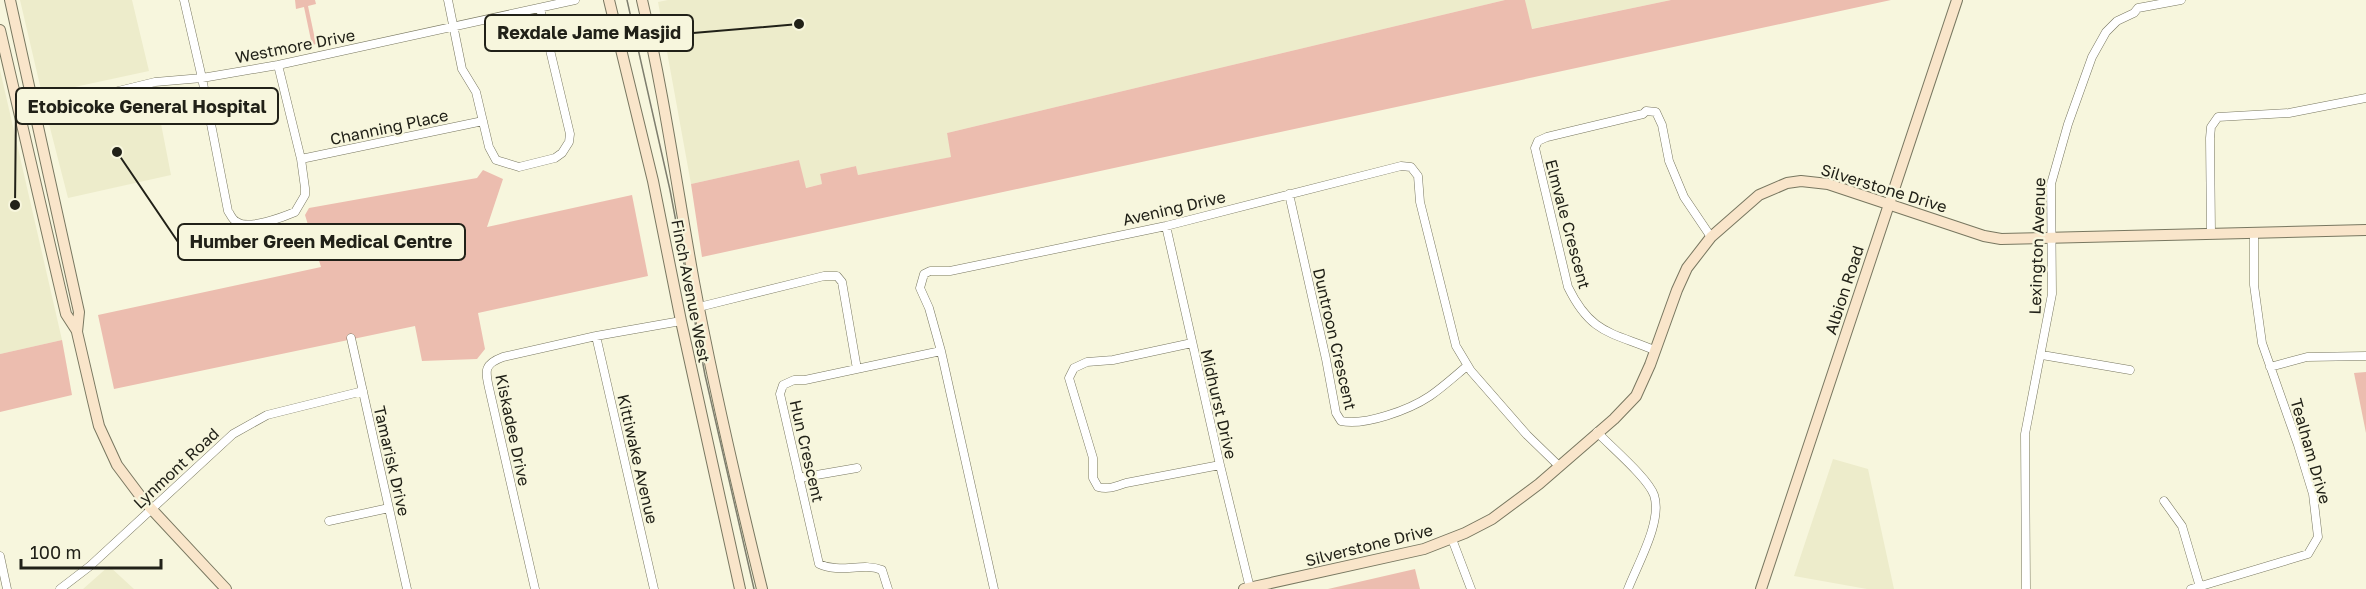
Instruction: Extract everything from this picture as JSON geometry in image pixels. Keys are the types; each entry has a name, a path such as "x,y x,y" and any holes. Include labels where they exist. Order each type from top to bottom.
{"street":[{"path":"10,0 79,312 77,332"},
{"path":"184,0 228,211 234,221 242,225 295,212 306,195 301,159 278,65"},
{"path":"448,0 462,69 476,92 492,155 496,160 510,166 527,166 555,158 562,153 569,142 568,126 540,8"},
{"name":"Westmore Drive","path":"20,116 154,82 202,78 278,65 575,0"},
{"name":"Finch Avenue West","path":"609,0 653,182 740,589"},
{"name":"Finch Avenue West","path":"642,0 722,421 762,589"},
{"name":"Albion Road","path":"1761,589 1957,0"},
{"name":"Lexington Avenue","path":"2026,589 2025,434 2052,294 2051,199 2054,170 2088,68 2099,43 2117,21 2138,8 2181,0"},
{"path":"17,33 1,33 66,314 77,332 93,401 107,447 128,482 226,589"},
{"path":"2211,233 2210,138 2211,127 2218,117 2289,113 2366,98"},
{"name":"Elmvale Crescent","path":"1654,350 1608,334 1588,319 1576,304 1568,288 1544,181 1536,158 1535,148 1538,141 1643,114 1646,111 1656,112 1662,125 1669,161 1684,197 1711,237"},
{"name":"Channing Place","path":"301,159 483,122"},
{"name":"Avening Drive","path":"994,589 941,351 929,308 920,288 924,274 930,271 950,271 1166,226 1401,166 1410,167 1418,176 1420,202 1456,346 1467,366 1527,435 1559,466"},
{"name":"Silverstone Drive","path":"1247,588 1424,549 1452,539 1492,519 1522,497 1636,396 1687,268 1711,237 1759,195 1787,183 1822,182 1984,236 2001,239 2366,230"},
{"name":"Duntroon Crescent","path":"1289,194 1336,413 1341,421 1352,423 1376,419 1406,408 1430,396 1467,366"},
{"name":"Midhurst Drive","path":"1166,226 1247,588"},
{"name":"Tealham Drive","path":"2195,588 2308,554 2316,544 2318,537 2313,494 2270,367 2257,318 2253,234"},
{"path":"699,307 824,276 837,276 842,282 857,369"},
{"name":"Kiskadee Drive","path":"535,589 486,369 491,362 503,357 596,336 681,321"},
{"name":"Kittiwake Avenue","path":"596,336 654,589"},
{"name":"Tamarisk Drive","path":"351,338 407,589"},
{"path":"1192,344 1113,360 1087,362 1074,368 1069,378 1093,458 1094,478 1098,487 1105,489 1220,465"},
{"name":"Hun Crescent","path":"888,589 882,570 874,567 830,569 819,564 780,394 783,385 794,380 805,380 941,351"},
{"path":"2042,355 2130,370"},
{"path":"2270,367 2307,357 2366,356"},
{"name":"Lynmont Road","path":"60,589 90,567 212,451 248,425 267,415 287,409 363,391"},
{"path":"1597,432 1654,495 1655,522 1628,589"},
{"path":"799,478 857,468"},
{"path":"2164,501 2182,526 2195,588"},
{"path":"329,521 389,508"},
{"path":"1452,539 1471,589"},
{"path":"0,556 7,589"}],"shaded area":[{"path":"20,0 132,0 149,71 42,94"},
{"path":"295,0 315,0 316,4 308,6 316,44 312,45 304,7 296,9"},
{"path":"668,0 1505,0 947,133 952,157 858,175 856,166 820,174 822,184 805,188 799,160 691,184 658,2"},
{"path":"1505,0 1525,0 1532,29 1671,0 1891,0 702,257 691,184 799,160 806,188 822,184 820,174 856,166 858,175 951,157 947,133"},
{"path":"1525,0 1671,0 1531,29"},
{"path":"0,70 62,340 0,354"},
{"path":"155,93 171,175 68,198 48,120"},
{"path":"483,170 503,179 487,227 632,195 648,276 478,313 485,349 477,359 422,361 415,326 114,389 98,315 321,267 305,215 309,208 477,178"},
{"path":"62,340 72,395 0,412 0,354"},
{"path":"2366,372 2366,433 2354,373"},
{"path":"1833,459 1868,469 1894,589 1867,589 1794,576"},
{"path":"109,566 134,589 83,589"},
{"path":"1415,569 1420,589 1328,589"}],"tram line":[{"path":"627,0 670,190 705,375 754,589"}],"place":[{"name":"Rexdale Jame Masjid","path":"799,24"},
{"name":"Humber Green Medical Centre","path":"117,152"},
{"name":"Etobicoke General Hospital","path":"15,205"}]}
